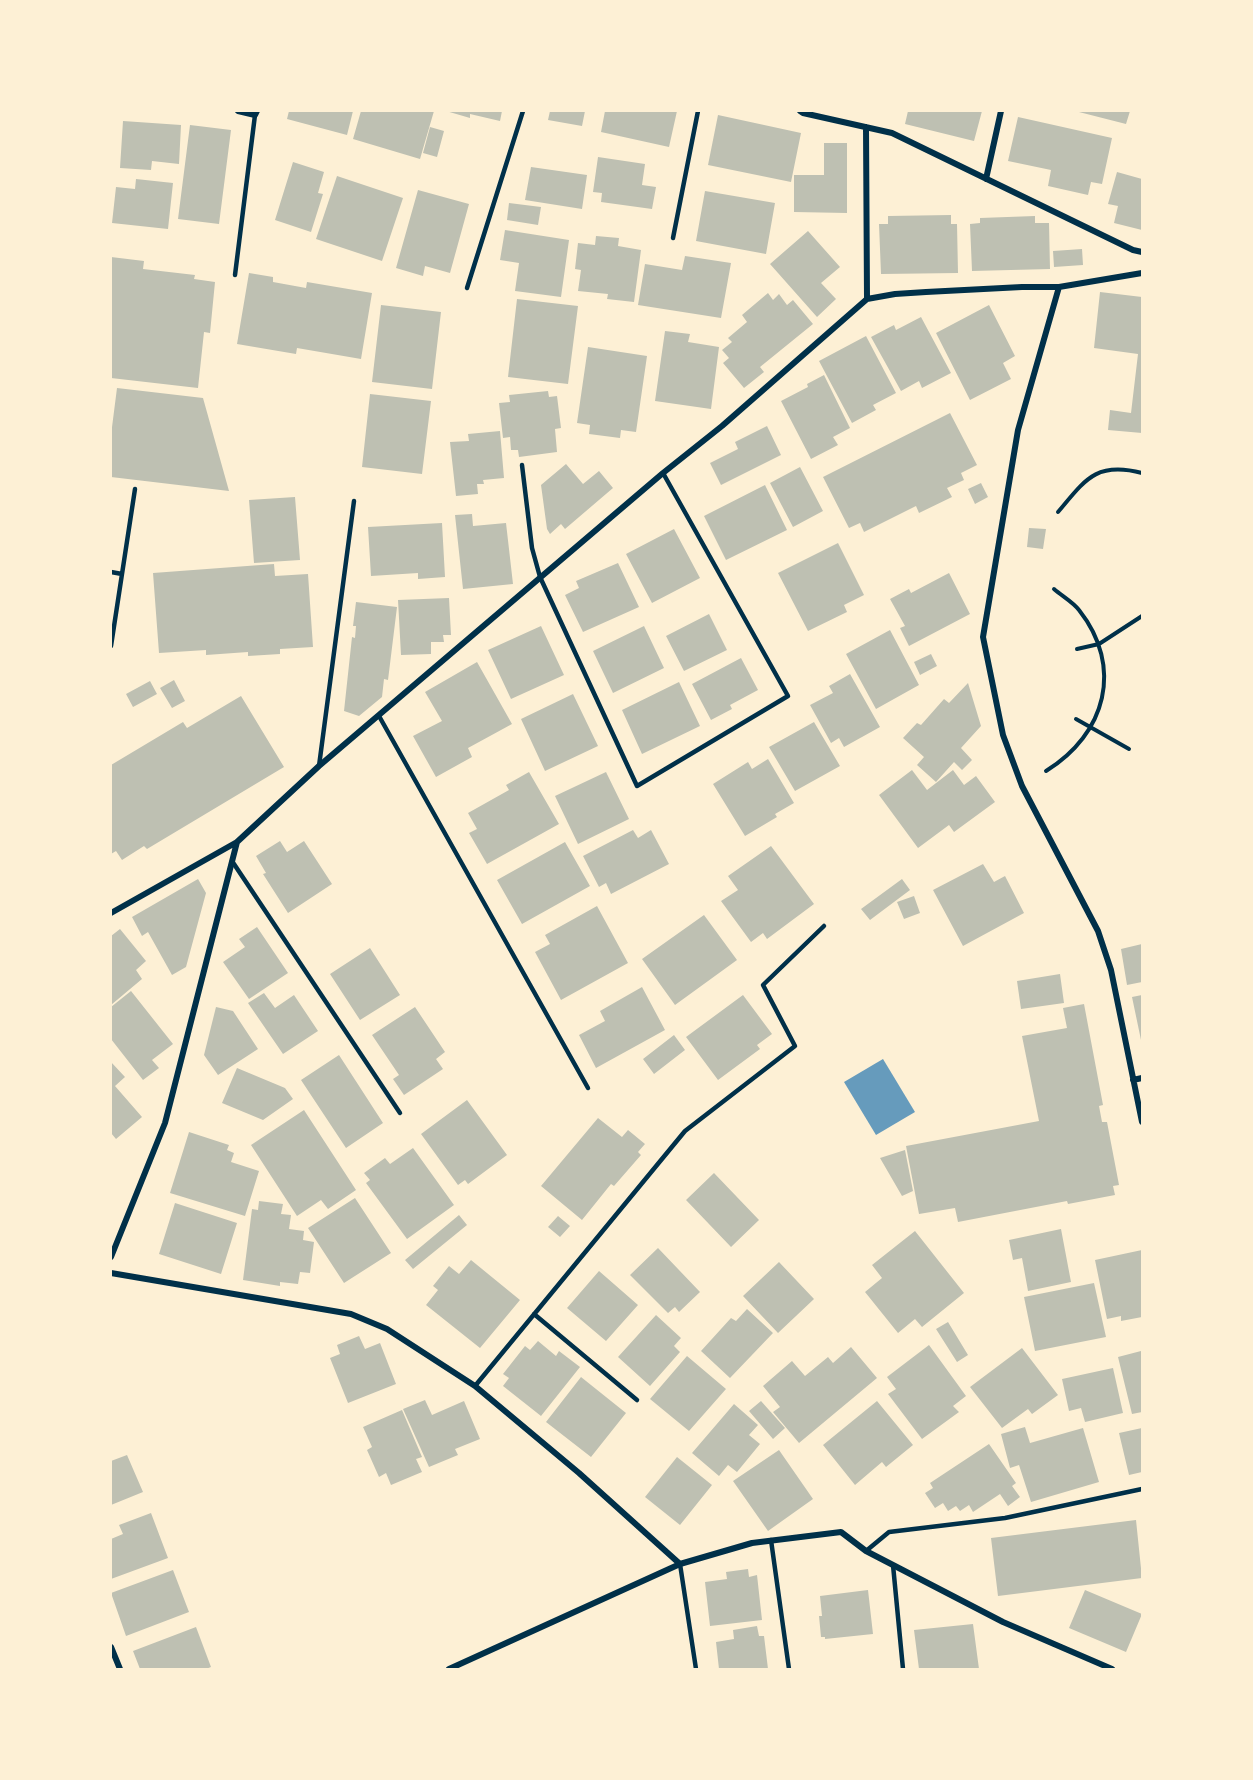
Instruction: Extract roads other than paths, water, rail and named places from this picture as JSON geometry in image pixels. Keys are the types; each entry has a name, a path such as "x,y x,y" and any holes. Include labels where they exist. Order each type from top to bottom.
{"street":[{"path":"238,111 256,113"},
{"path":"800,111 892,133 1142,252"},
{"path":"986,179 1000,111"},
{"path":"866,127 867,299"},
{"path":"111,913 237,842 319,766 663,473 722,426 867,299 926,292 1059,287 1142,273"},
{"path":"1059,287 1018,430 983,637 1003,735 1022,786 1098,931 1112,970 1142,1122"},
{"path":"111,1257 165,1123 237,842"},
{"path":"1133,1080 1142,1078"},
{"path":"111,1273 351,1314 387,1329 475,1386 579,1473 680,1564"},
{"path":"449,1669 680,1564 752,1543 841,1532 866,1551 1003,1622 1112,1669"},
{"path":"111,1647 120,1669"}],"lane":[{"path":"467,288 523,111"},
{"path":"673,238 698,111"},
{"path":"235,275 256,113"},
{"path":"522,465 532,548 540,577 637,786 789,696 663,473"},
{"path":"111,646 135,489"},
{"path":"319,766 354,501"},
{"path":"111,572 122,574"},
{"path":"379,716 588,1088"},
{"path":"232,861 400,1113"},
{"path":"475,1386 685,1131 795,1046 763,985 824,926"},
{"path":"534,1314 637,1400"},
{"path":"866,1551 889,1532 1005,1518 1142,1489"},
{"path":"771,1540 789,1669"},
{"path":"680,1564 696,1669"},
{"path":"893,1565 903,1669"}],"water":[{"path":"883,1059 915,1112 876,1135 844,1082"}]}
